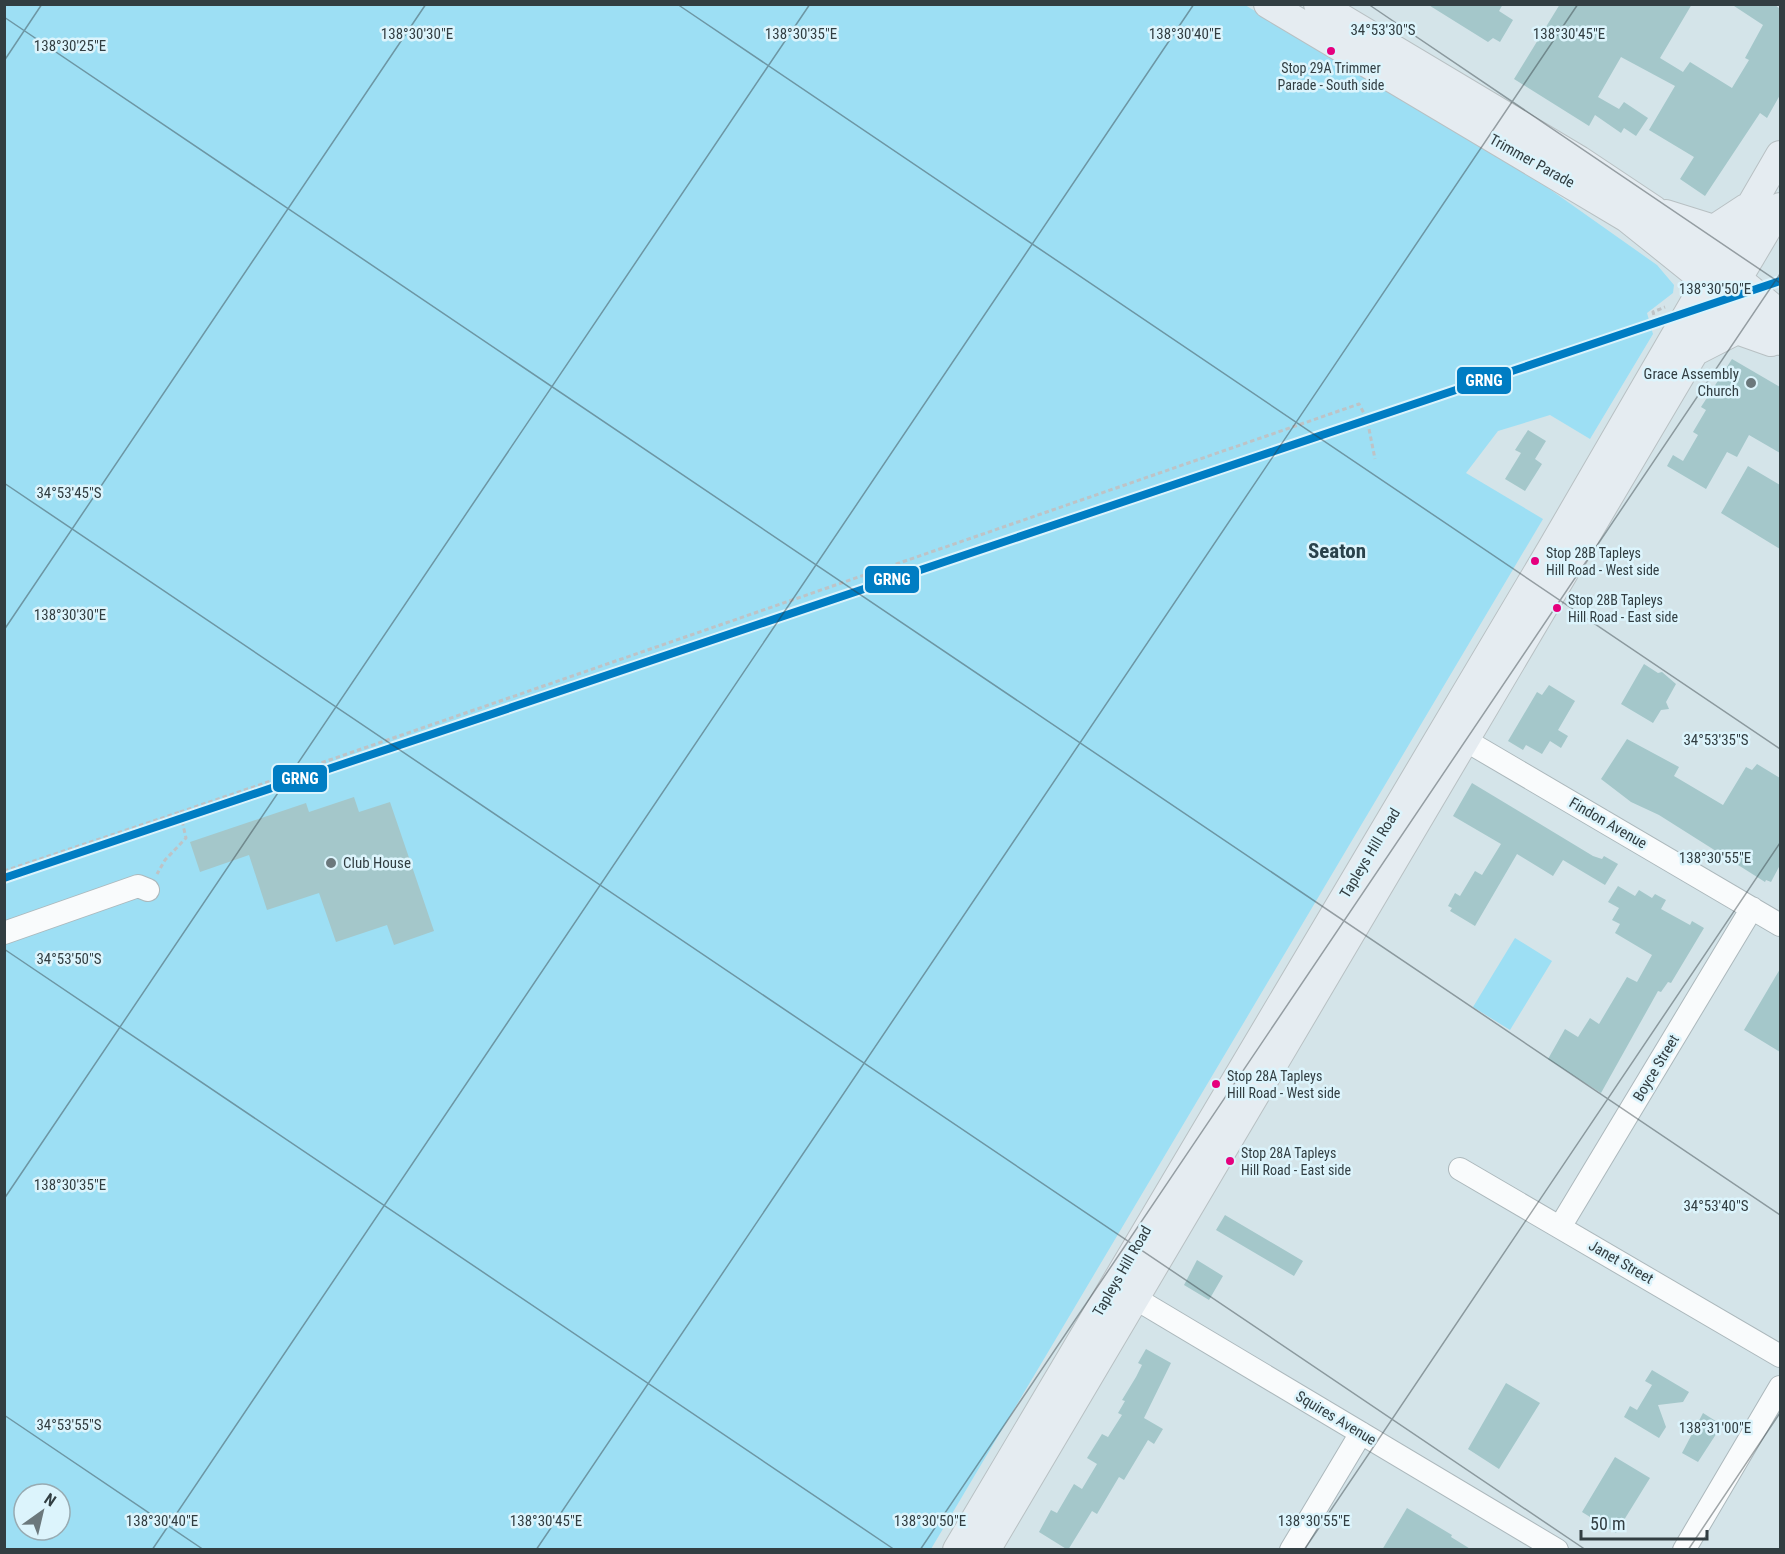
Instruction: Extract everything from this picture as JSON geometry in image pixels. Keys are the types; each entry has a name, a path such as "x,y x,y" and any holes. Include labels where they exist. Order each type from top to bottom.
{"main road":[{"name":"Trimmer Parade","path":"1268,4 1592,195 1721,281 1780,314"},
{"name":"Trimmer Parade","path":"1318,4 1579,160 1654,210 1780,341"},
{"name":"Tapleys Hill Road","path":"957,1550 1125,1292 1465,740 1694,352 1750,206 1780,155"},
{"path":"1654,210 1714,229 1750,206"},
{"name":"Tapleys Hill Road","path":"986,1550 1125,1292 1721,281 1780,207"},
{"path":"1694,352 1737,330 1765,339 1780,348"}],"street":[{"name":"Findon Avenue","path":"1465,740 1780,925"},
{"path":"4,933 138,886 148,890"},
{"name":"Boyce Street","path":"1560,1227 1752,908"},
{"name":"Janet Street","path":"1461,1169 1780,1356"},
{"name":"Squires Avenue","path":"1125,1292 1557,1550"},
{"path":"1684,1550 1780,1388"},
{"path":"1291,1550 1361,1433"}],"path":[{"path":"4,871 1359,404 1367,419 1375,459"},
{"path":"315,765 319,772 319,787"},
{"path":"148,890 165,860 186,838 180,812"}],"shaded area":[{"path":"5,5 1245,5 1524,171 1657,265 1674,285 1673,293 1647,313 1653,334 1590,439 1550,415 1498,431 1466,473 1543,519 931,1549 5,1550"},
{"path":"1515,938 1552,961 1510,1030 1473,1007"}],"building":[{"path":"1427,4 1503,4 1499,11 1513,20 1500,42 1493,38 1488,42"},
{"path":"1560,4 1692,4 1660,58 1683,72 1690,62 1732,88 1749,60 1745,58 1763,25 1731,4 1774,4 1780,9 1780,95 1767,118 1760,113 1705,196 1680,179 1694,157 1649,130 1675,86 1621,57 1598,97 1619,109 1624,102 1648,118 1636,136 1624,128 1621,133 1595,115 1589,126 1514,79"},
{"path":"1732,359 1780,387 1780,453 1749,435 1737,457 1727,452 1706,489 1667,466 1673,455 1683,461 1698,435 1693,432 1706,410 1701,407"},
{"path":"1528,430 1546,441 1535,459 1542,464 1525,491 1505,479 1521,453 1515,450"},
{"path":"1748,466 1780,485 1780,549 1721,513"},
{"path":"1644,664 1658,673 1662,672 1676,684 1666,702 1669,709 1661,710 1653,723 1621,704"},
{"path":"1549,685 1575,701 1558,730 1568,736 1561,748 1550,741 1542,754 1526,745 1523,750 1508,741 1537,692 1542,695"},
{"path":"1627,739 1679,767 1674,776 1723,805 1746,767 1752,770 1757,764 1780,778 1780,865 1771,882 1766,880 1765,882 1659,815 1631,802 1601,779"},
{"path":"1472,783 1593,856 1602,859 1604,856 1618,864 1605,885 1563,860 1553,876 1517,854 1475,926 1450,911 1452,908 1448,906 1455,893 1460,896 1475,871 1482,875 1501,844 1453,816"},
{"name":"Club House","path":"354,797 359,812 390,802 434,931 394,945 387,925 336,942 319,893 267,910 249,855 200,872 190,842 306,803 309,812"},
{"path":"1618,886 1635,896 1639,890 1652,898 1655,894 1666,900 1661,909 1690,925 1692,921 1704,928 1671,983 1668,982 1661,992 1658,991 1601,1093 1548,1059 1565,1029 1578,1037 1590,1018 1599,1024 1627,977 1637,982 1652,955 1615,933 1620,924 1612,920 1619,908 1608,902"},
{"path":"1780,969 1780,1052 1744,1030"},
{"path":"1225,1215 1303,1261 1294,1276 1216,1230"},
{"path":"1197,1260 1223,1276 1209,1300 1184,1285"},
{"path":"1146,1349 1171,1363 1144,1418 1163,1429 1154,1444 1148,1440 1124,1480 1119,1477 1097,1514 1092,1511 1068,1550 1039,1532 1051,1510 1057,1513 1074,1484 1082,1489 1097,1464 1087,1458 1102,1434 1108,1437 1122,1415 1118,1413 1125,1401 1122,1400 1142,1365 1138,1363"},
{"path":"1652,1370 1689,1392 1683,1402 1658,1405 1666,1427 1659,1438 1624,1417 1630,1406 1637,1410 1652,1385 1645,1381"},
{"path":"1506,1383 1540,1403 1499,1469 1468,1449"},
{"path":"1703,1413 1722,1425 1698,1462 1682,1453"},
{"path":"1615,1457 1650,1478 1616,1533 1582,1512"},
{"path":"1407,1508 1452,1535 1451,1537 1472,1550 1382,1550"}],"transit line":[{"name":"GRNG","path":"4,878 1780,281"}],"place":[{"name":"Stop 29A Trimmer Parade - South side","path":"1331,51"},
{"name":"Grace Assembly Church","path":"1751,383"},
{"name":"Stop 28B Tapleys Hill Road - West side","path":"1535,561"},
{"name":"Stop 28B Tapleys Hill Road - East side","path":"1557,608"},
{"name":"Club House","path":"331,863"},
{"name":"Stop 28A Tapleys Hill Road - West side","path":"1216,1084"},
{"name":"Stop 28A Tapleys Hill Road - East side","path":"1230,1161"}],"district":[{"name":"Seaton","path":"1337,551"}]}
